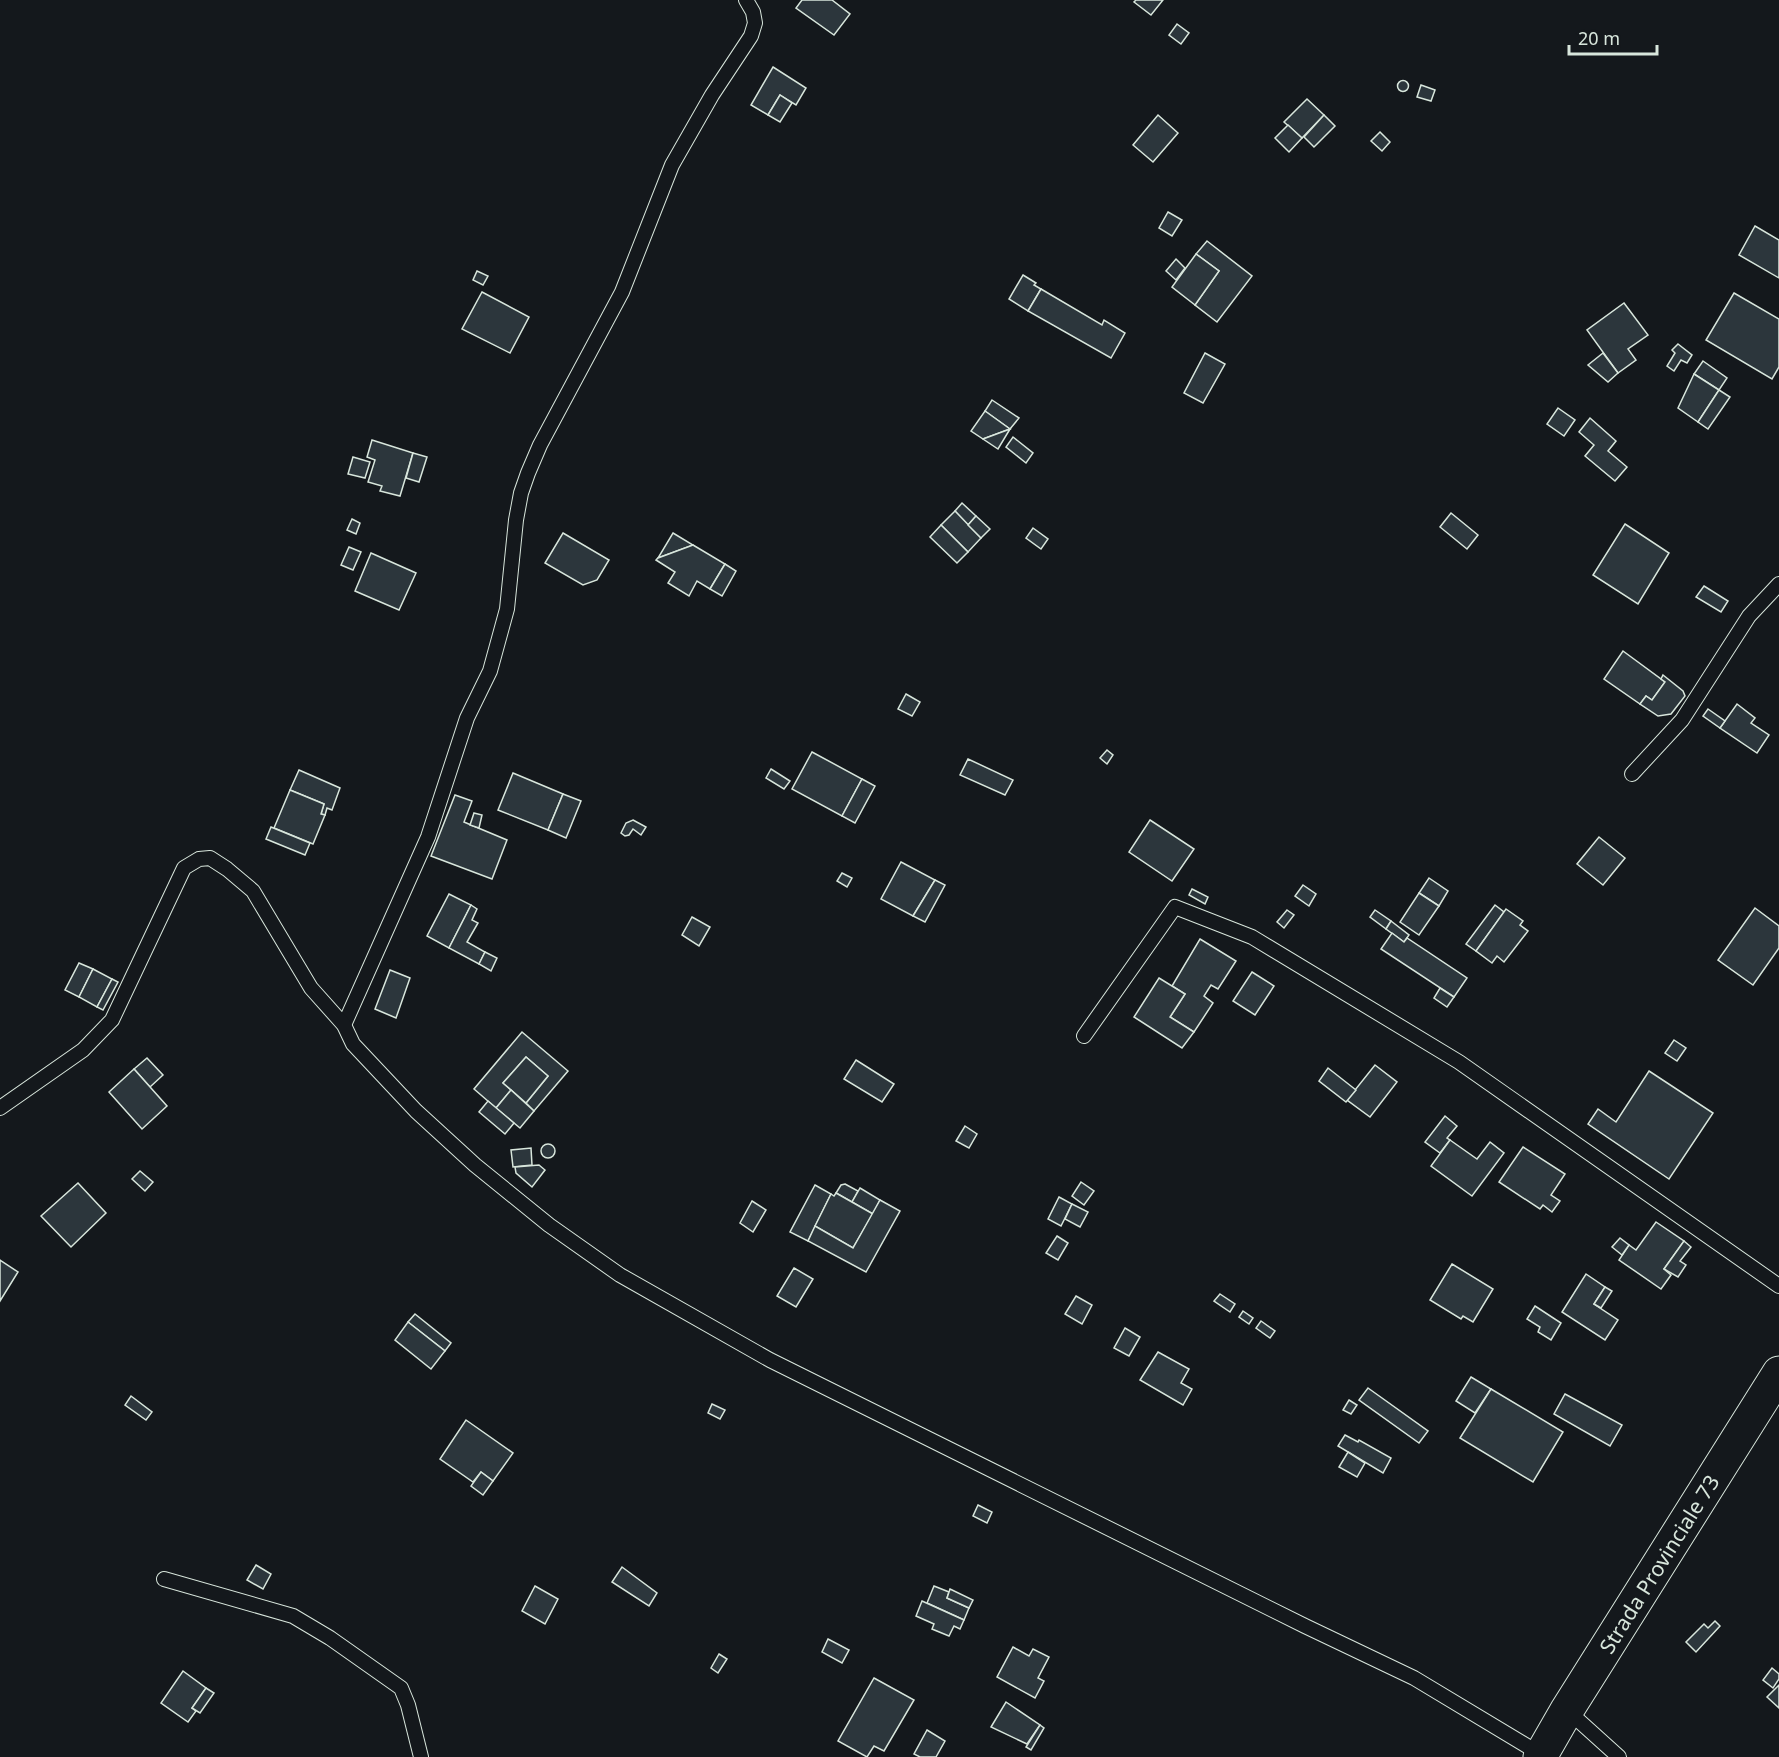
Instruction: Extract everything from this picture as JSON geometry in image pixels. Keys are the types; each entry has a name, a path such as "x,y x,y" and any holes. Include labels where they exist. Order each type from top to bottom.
{"street":[{"name":"Strada Provinciale 73","path":"1541,1756 1567,1710 1779,1373"}],"lane":[{"path":"344,1025 428,837 467,718 490,671 507,609 516,520 521,493 528,473 540,445 622,292 672,165 712,95 751,36 755,23 747,0"},
{"path":"1632,774 1682,720 1749,616 1779,584"},
{"path":"0,1108 83,1050 112,1020 184,867 199,859 210,858 253,891 311,988 344,1025 353,1044 400,1094 475,1165 549,1225 620,1275 781,1365 1414,1678 1541,1756"},
{"path":"1084,1036 1175,907 1252,937 1459,1062 1779,1286"},
{"path":"164,1579 293,1616 330,1638 401,1688 408,1705 421,1757"},
{"path":"1567,1710 1619,1757"}],"building":[{"path":"802,0 832,0 850,14 834,35 796,8"},
{"path":"1136,0 1163,0 1151,15 1134,2"},
{"path":"1177,24 1189,33 1181,44 1169,35"},
{"path":"773,67 806,88 796,105 780,95 768,115 751,105"},
{"path":"1403,80 1409,86 1403,92 1397,86"},
{"path":"1421,85 1435,90 1431,101 1417,97"},
{"path":"780,95 792,103 780,122 768,115"},
{"path":"1307,99 1324,115 1302,138 1284,122"},
{"path":"1158,115 1178,133 1153,162 1133,145"},
{"path":"1324,115 1335,126 1314,147 1304,137"},
{"path":"1288,125 1302,138 1289,152 1275,138"},
{"path":"1380,132 1390,142 1382,151 1371,141"},
{"path":"1168,212 1182,220 1172,236 1159,228"},
{"path":"1755,226 1779,240 1779,278 1739,255"},
{"path":"1207,241 1252,276 1217,322 1195,305 1219,271 1196,254"},
{"path":"1196,254 1219,271 1195,305 1172,287"},
{"path":"1176,259 1185,268 1176,280 1166,271"},
{"path":"477,271 488,276 483,285 473,280"},
{"path":"1023,275 1041,289 1028,311 1009,299"},
{"path":"1041,289 1102,325 1104,320 1125,333 1111,358 1028,311"},
{"path":"482,292 529,317 510,353 462,329"},
{"path":"1734,293 1779,319 1779,367 1772,379 1706,340"},
{"path":"1624,303 1648,335 1628,349 1636,360 1618,373 1587,330"},
{"path":"1678,344 1692,355 1687,363 1681,360 1674,371 1667,366 1675,353 1672,350"},
{"path":"1205,353 1225,364 1203,403 1184,393"},
{"path":"1603,353 1618,373 1608,382 1588,365"},
{"path":"1703,361 1727,378 1719,390 1694,374"},
{"path":"1694,374 1719,390 1698,422 1678,408"},
{"path":"1719,390 1730,397 1708,429 1698,422"},
{"path":"992,400 1019,418 1010,429 985,411"},
{"path":"1558,408 1575,420 1564,436 1547,424"},
{"path":"985,411 1010,429 983,439 971,431"},
{"path":"1590,418 1616,441 1608,451 1627,467 1615,481 1585,456 1594,445 1579,432"},
{"path":"1010,429 998,449 983,439"},
{"path":"1013,437 1033,453 1026,463 1006,447"},
{"path":"372,440 413,453 400,496 380,491 382,486 368,482 375,460 367,457"},
{"path":"413,453 427,457 419,482 406,478"},
{"path":"353,457 370,462 365,478 348,474"},
{"path":"962,503 976,516 968,525 955,511"},
{"path":"955,511 981,538 968,552 941,525"},
{"path":"1451,513 1478,535 1467,549 1440,527"},
{"path":"976,516 990,529 981,538 968,525"},
{"path":"352,519 360,523 356,534 347,530"},
{"path":"1625,524 1669,553 1638,604 1593,575"},
{"path":"941,525 968,552 957,563 930,537"},
{"path":"1033,528 1048,539 1041,549 1026,538"},
{"path":"563,533 609,560 597,580 583,585 545,563"},
{"path":"673,533 693,545 658,558"},
{"path":"693,545 725,564 710,589 697,581 689,596 668,583 675,572 656,560"},
{"path":"349,547 361,552 353,570 341,565"},
{"path":"371,553 416,573 399,610 355,591"},
{"path":"725,564 736,571 722,596 710,589"},
{"path":"1704,586 1728,601 1721,612 1696,597"},
{"path":"1623,651 1665,682 1652,700 1646,696 1640,704 1604,679"},
{"path":"1663,675 1683,691 1685,696 1671,714 1658,716 1640,704 1646,696 1652,700 1665,682 1661,679"},
{"path":"906,694 920,702 912,716 898,709"},
{"path":"1737,704 1755,718 1751,723 1769,735 1757,753 1720,728"},
{"path":"1708,709 1725,721 1720,728 1703,716"},
{"path":"1107,750 1113,755 1107,764 1100,758"},
{"path":"812,752 862,779 842,816 792,789"},
{"path":"968,759 1013,780 1005,795 960,775"},
{"path":"771,769 790,781 784,789 766,778"},
{"path":"299,770 340,788 332,810 327,808 325,815 321,814 324,804 290,790"},
{"path":"513,773 563,794 548,830 498,810"},
{"path":"862,779 875,786 855,823 842,816"},
{"path":"290,790 324,804 321,814 325,815 313,844 274,828"},
{"path":"563,794 581,801 566,838 548,830"},
{"path":"455,795 472,801 464,822 507,840 492,879 431,856"},
{"path":"474,813 482,815 479,828 470,825"},
{"path":"633,820 646,827 641,835 633,829 629,835 625,836 621,833 626,823"},
{"path":"1150,820 1194,849 1172,881 1129,852"},
{"path":"271,827 310,843 305,855 266,839"},
{"path":"1599,837 1625,858 1603,885 1577,864"},
{"path":"901,862 935,880 913,916 881,899"},
{"path":"842,873 852,878 847,887 837,881"},
{"path":"1429,878 1448,891 1439,906 1419,893"},
{"path":"935,880 945,885 925,922 913,916"},
{"path":"1303,885 1316,894 1309,906 1295,896"},
{"path":"1192,889 1208,897 1205,904 1189,895"},
{"path":"1419,893 1439,906 1419,935 1400,922"},
{"path":"449,894 471,905 449,948 427,936"},
{"path":"471,905 477,909 472,920 478,923 467,942 485,952 479,964 449,948"},
{"path":"1495,905 1504,912 1476,951 1466,944"},
{"path":"1755,908 1779,926 1779,948 1753,985 1718,960"},
{"path":"1506,909 1523,921 1520,925 1528,931 1504,962 1497,956 1492,963 1476,951"},
{"path":"1287,910 1294,915 1284,928 1277,922"},
{"path":"1375,910 1391,921 1386,929 1370,917"},
{"path":"692,917 710,927 699,946 682,935"},
{"path":"1391,921 1409,935 1404,942 1386,929"},
{"path":"1392,933 1404,942 1407,938 1467,978 1454,997 1381,949"},
{"path":"1200,939 1236,961 1218,989 1211,985 1204,996 1213,1003 1194,1032 1170,1017 1185,994 1172,986"},
{"path":"485,952 497,958 491,971 479,964"},
{"path":"79,963 93,969 79,997 65,990"},
{"path":"93,969 112,979 97,1007 79,997"},
{"path":"390,970 410,978 396,1018 375,1009"},
{"path":"1252,972 1274,986 1255,1015 1233,1001"},
{"path":"1159,978 1185,994 1170,1017 1194,1032 1182,1048 1134,1017"},
{"path":"112,979 118,982 103,1010 97,1007"},
{"path":"1440,988 1454,997 1447,1007 1434,998"},
{"path":"522,1032 568,1071 534,1111 526,1103 548,1076 526,1057 503,1083 511,1090 496,1108 474,1089"},
{"path":"1674,1040 1686,1048 1677,1061 1665,1053"},
{"path":"526,1057 548,1076 526,1103 503,1083"},
{"path":"147,1058 163,1075 150,1087 134,1069"},
{"path":"856,1060 894,1084 882,1102 844,1079"},
{"path":"1375,1065 1397,1082 1370,1117 1347,1100"},
{"path":"1328,1068 1356,1090 1346,1102 1319,1081"},
{"path":"134,1069 167,1106 142,1129 109,1092"},
{"path":"1649,1071 1713,1113 1669,1179 1588,1124 1598,1109 1616,1122"},
{"path":"511,1090 534,1111 520,1128 496,1108"},
{"path":"488,1101 514,1123 505,1134 479,1112"},
{"path":"1445,1116 1457,1126 1447,1138 1450,1140 1440,1153 1425,1142"},
{"path":"965,1126 977,1134 969,1148 956,1141"},
{"path":"1450,1140 1477,1159 1490,1142 1504,1153 1472,1196 1431,1166"},
{"path":"548,1144 553,1146 555,1151 553,1156 548,1158 543,1156 541,1151 543,1146"},
{"path":"1523,1147 1565,1174 1551,1195 1560,1201 1552,1212 1543,1205 1540,1209 1499,1182"},
{"path":"531,1148 532,1165 513,1167 511,1150"},
{"path":"539,1165 545,1170 532,1187 516,1173 515,1167"},
{"path":"140,1171 153,1182 145,1191 132,1179"},
{"path":"1081,1182 1094,1191 1084,1205 1072,1196"},
{"path":"78,1183 106,1213 71,1247 41,1216"},
{"path":"845,1184 858,1191 852,1202 836,1193 841,1185"},
{"path":"815,1185 831,1194 808,1241 790,1232"},
{"path":"860,1188 880,1200 873,1214 852,1202"},
{"path":"836,1193 873,1214 853,1248 815,1226 831,1194 834,1196"},
{"path":"1059,1197 1072,1204 1061,1226 1048,1219"},
{"path":"880,1200 900,1211 866,1272 808,1241 815,1226 853,1248"},
{"path":"752,1201 766,1210 753,1232 740,1223"},
{"path":"1072,1204 1088,1212 1080,1227 1065,1219"},
{"path":"1656,1222 1684,1241 1664,1269 1671,1275 1661,1289 1619,1260 1629,1245 1636,1250"},
{"path":"1057,1236 1068,1243 1058,1260 1046,1253"},
{"path":"1620,1238 1629,1245 1622,1255 1612,1247"},
{"path":"1684,1241 1691,1247 1680,1261 1686,1265 1678,1277 1664,1269"},
{"path":"0,1260 18,1272 0,1301"},
{"path":"1452,1264 1493,1289 1473,1322 1463,1316 1461,1319 1430,1300"},
{"path":"794,1268 813,1279 796,1307 777,1296"},
{"path":"1586,1274 1605,1287 1594,1304 1618,1320 1605,1340 1562,1312"},
{"path":"1605,1287 1612,1291 1601,1308 1594,1304"},
{"path":"1220,1294 1235,1304 1230,1312 1214,1301"},
{"path":"1076,1296 1092,1305 1082,1324 1065,1314"},
{"path":"1535,1306 1561,1323 1551,1340 1538,1332 1540,1327 1527,1319"},
{"path":"1243,1311 1253,1318 1249,1324 1239,1317"},
{"path":"415,1314 451,1343 445,1351 408,1322"},
{"path":"1261,1321 1275,1331 1270,1338 1256,1328"},
{"path":"408,1322 445,1351 431,1369 395,1340"},
{"path":"1125,1328 1140,1337 1129,1356 1114,1348"},
{"path":"1158,1352 1189,1369 1181,1383 1192,1389 1183,1405 1140,1380"},
{"path":"1471,1377 1491,1389 1475,1413 1456,1401"},
{"path":"1368,1388 1428,1431 1419,1443 1359,1400"},
{"path":"1491,1389 1563,1432 1533,1482 1460,1438"},
{"path":"1565,1394 1622,1425 1610,1446 1554,1414"},
{"path":"131,1396 152,1412 146,1420 125,1405"},
{"path":"1349,1400 1357,1405 1351,1414 1343,1410"},
{"path":"712,1404 725,1410 720,1419 708,1413"},
{"path":"466,1420 513,1453 493,1481 481,1472 473,1482 440,1459"},
{"path":"1345,1435 1391,1458 1383,1473 1338,1446"},
{"path":"1348,1452 1365,1463 1357,1477 1339,1467"},
{"path":"481,1472 493,1481 483,1495 471,1486"},
{"path":"978,1505 992,1512 987,1523 973,1516"},
{"path":"256,1565 271,1574 263,1589 247,1580"},
{"path":"622,1567 657,1593 649,1606 612,1582"},
{"path":"535,1586 558,1599 545,1624 522,1611"},
{"path":"934,1586 949,1592 947,1598 969,1608 964,1620 927,1603"},
{"path":"950,1589 973,1600 969,1608 947,1598"},
{"path":"922,1601 964,1620 960,1629 954,1626 949,1636 932,1629 934,1624 916,1616"},
{"path":"1715,1621 1720,1626 1696,1652 1686,1642 1704,1624 1708,1628"},
{"path":"828,1639 849,1650 842,1663 822,1652"},
{"path":"1013,1647 1029,1656 1033,1649 1049,1657 1038,1678 1044,1681 1035,1698 997,1677"},
{"path":"719,1654 727,1659 718,1673 711,1668"},
{"path":"1772,1668 1779,1674 1779,1679 1773,1688 1763,1680"},
{"path":"183,1671 206,1688 192,1708 196,1711 188,1722 161,1703"},
{"path":"874,1678 914,1700 884,1751 874,1746 867,1757 838,1741"},
{"path":"1779,1685 1779,1708 1767,1697"},
{"path":"206,1688 214,1693 200,1713 192,1708"},
{"path":"1006,1702 1040,1725 1027,1744 991,1727"},
{"path":"1040,1725 1044,1728 1031,1750 1026,1747"},
{"path":"927,1730 945,1741 936,1757 920,1757 914,1754"}]}
